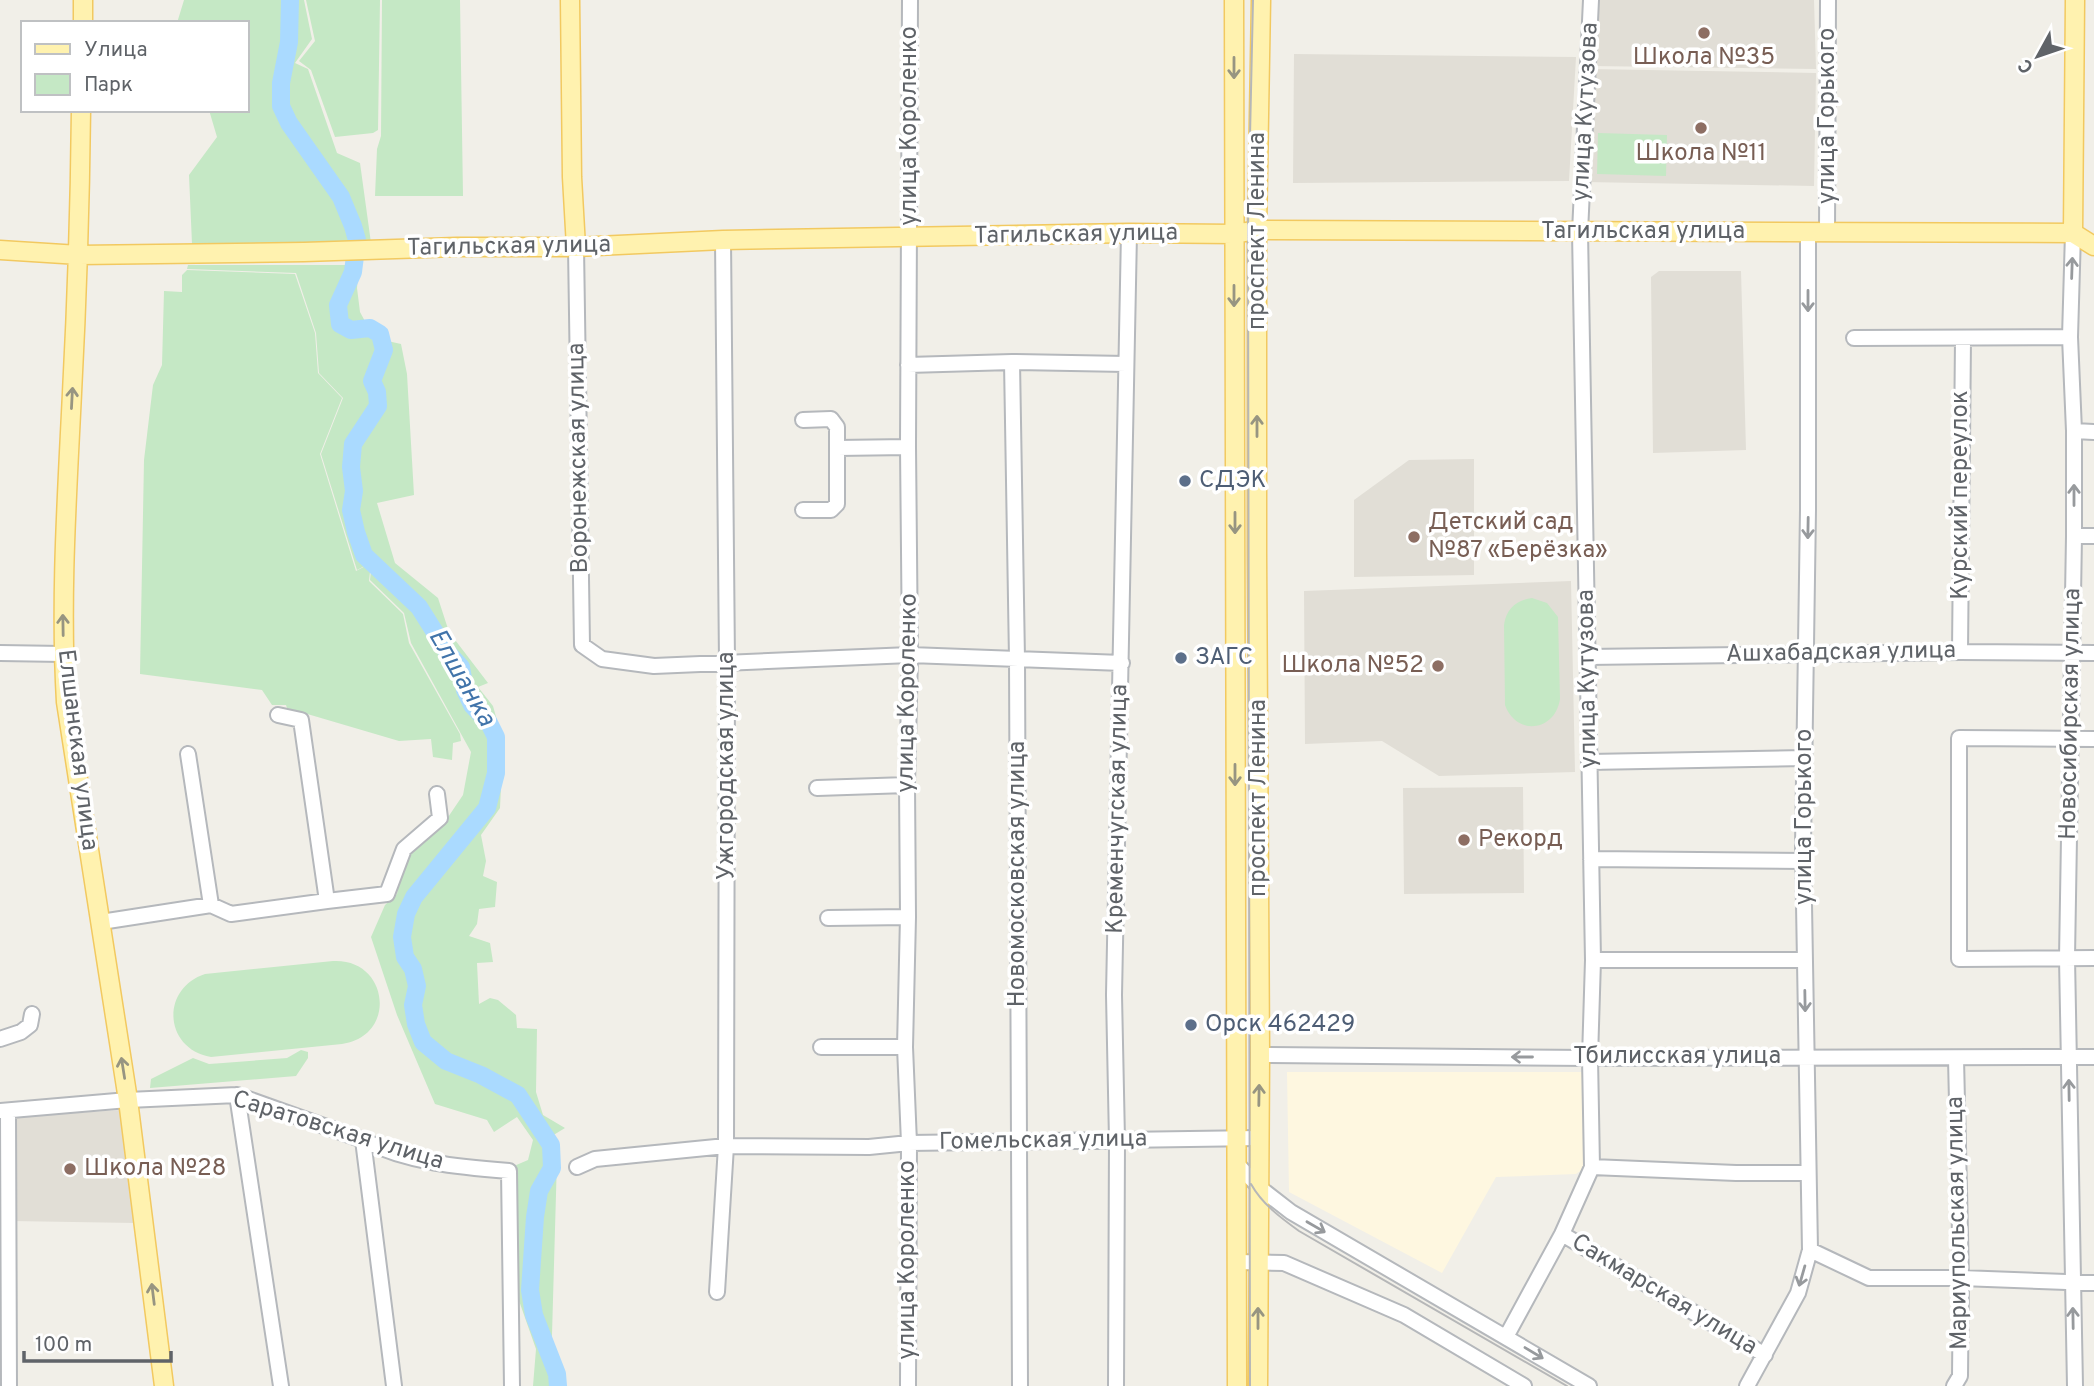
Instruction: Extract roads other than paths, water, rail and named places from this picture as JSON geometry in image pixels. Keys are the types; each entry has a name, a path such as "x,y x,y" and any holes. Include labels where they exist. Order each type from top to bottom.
{"main road":[{"path":"83,0 83,21"},
{"path":"570,0 572,177 576,247"},
{"name":"проспект Ленина","path":"1234,0 1237,1386"},
{"name":"проспект Ленина","path":"1258,1386 1260,948 1256,553 1261,0"},
{"name":"Новосибирская улица","path":"2073,233 2075,0"},
{"name":"Елшанская улица","path":"81,112 79,255 62,579 66,702 128,1100 164,1386"},
{"name":"Тагильская улица","path":"0,250 79,255 304,252 457,247 576,247 723,240 1129,233 1234,234 1257,230 2073,233"},
{"path":"2073,233 2094,246"}],"street":[{"name":"улица Короленко","path":"908,1386 909,1143 905,1046 910,655 910,0"},
{"name":"улица Кутузова","path":"1506,1337 1562,1234 1592,1167 1590,1058 1593,960 1580,232 1591,0"},
{"name":"улица Горького","path":"1828,0 1828,233"},
{"name":"Кременчугская улица","path":"1116,1386 1114,995 1129,233"},
{"name":"улица Горького","path":"1747,1386 1798,1293 1810,1250 1804,861 1808,233"},
{"name":"Новосибирская улица","path":"2073,233 2070,337 2074,431 2074,536 2067,958 2075,1386"},
{"name":"Ужгородская улица","path":"717,1292 726,1146 727,662 723,240"},
{"name":"Воронежская улица","path":"576,247 582,645 602,659 654,666 727,662"},
{"path":"1854,338 2070,337"},
{"name":"Курский переулок","path":"1961,652 1962,339"},
{"path":"908,365 1012,362 1126,364"},
{"name":"Новомосковская улица","path":"1012,362 1017,659 1020,1386"},
{"path":"1234,392 1257,391"},
{"path":"803,420 831,419 837,427 837,504 831,510 803,510"},
{"path":"2074,431 2094,432"},
{"path":"837,447 908,447"},
{"path":"2074,536 2094,536"},
{"path":"1235,553 1256,553"},
{"path":"1235,608 1258,608"},
{"path":"0,653 63,654"},
{"name":"Ашхабадская улица","path":"1587,657 2094,653"},
{"path":"727,662 910,655 1122,663"},
{"path":"278,715 301,720 327,901"},
{"path":"2094,738 1959,738 1959,959 2094,958"},
{"path":"1235,743 1259,744"},
{"path":"188,754 211,905"},
{"path":"1589,762 1805,758"},
{"path":"817,788 907,785"},
{"path":"101,922 211,905 231,914 387,894 404,849 440,818 437,794"},
{"path":"1591,859 1804,861"},
{"path":"828,918 908,917"},
{"path":"1236,948 1260,948"},
{"path":"1593,960 1805,960"},
{"path":"0,1039 21,1032 30,1025 32,1014"},
{"path":"821,1047 905,1046"},
{"name":"Тбилисская улица","path":"1260,1055 1590,1058 2094,1057"},
{"name":"Мариупольская улица","path":"1954,1386 1960,1376 1961,1278 1956,1058"},
{"path":"237,1095 281,1386"},
{"name":"Саратовская улица","path":"4,1111 128,1100 237,1095 382,1149 445,1166 509,1171 512,1386"},
{"path":"4,1111 9,1386"},
{"name":"Гомельская улица","path":"577,1167 595,1159 726,1146 869,1147 909,1143 1259,1138"},
{"path":"363,1140 394,1386"},
{"path":"1236,1163 1260,1188 1291,1212 1589,1386"},
{"path":"1592,1167 1808,1173"},
{"name":"Сакмарская улица","path":"1562,1234 1765,1355"},
{"path":"1810,1250 1869,1278 2094,1283"},
{"path":"1237,1262 1284,1263 1404,1315 1524,1386"}],"waterway":[{"name":"Елшанка","path":"290,0 289,42 281,83 281,106 289,123 341,197 357,240 353,272 338,305 340,324 351,330 370,328 380,334 384,350 372,381 377,392 378,406 353,444 351,467 354,491 351,510 356,532 364,555 419,607 448,653 461,667 465,690 472,705 489,723 496,737 496,773 487,808 414,897 406,914 402,937 405,957 413,969 417,986 413,1005 416,1024 423,1042 446,1061 481,1075 518,1095 551,1145 552,1168 539,1191 535,1217 530,1290 534,1315 557,1374 558,1386"}],"tram line":[{"path":"1250,1386 1248,227 1253,0"},
{"path":"1251,1184 1266,1204 1299,1231 1567,1386"}],"place":[{"name":"Школа №35","path":"1704,33"},
{"name":"Школа №11","path":"1701,128"},
{"name":"СДЭК","path":"1185,481"},
{"name":"Детский сад №87 «Берёзка»","path":"1414,537"},
{"name":"ЗАГС","path":"1181,658"},
{"name":"Школа №52","path":"1438,666"},
{"name":"Рекорд","path":"1464,840"},
{"name":"Орск 462429","path":"1191,1025"},
{"name":"Школа №28","path":"70,1169"}]}
